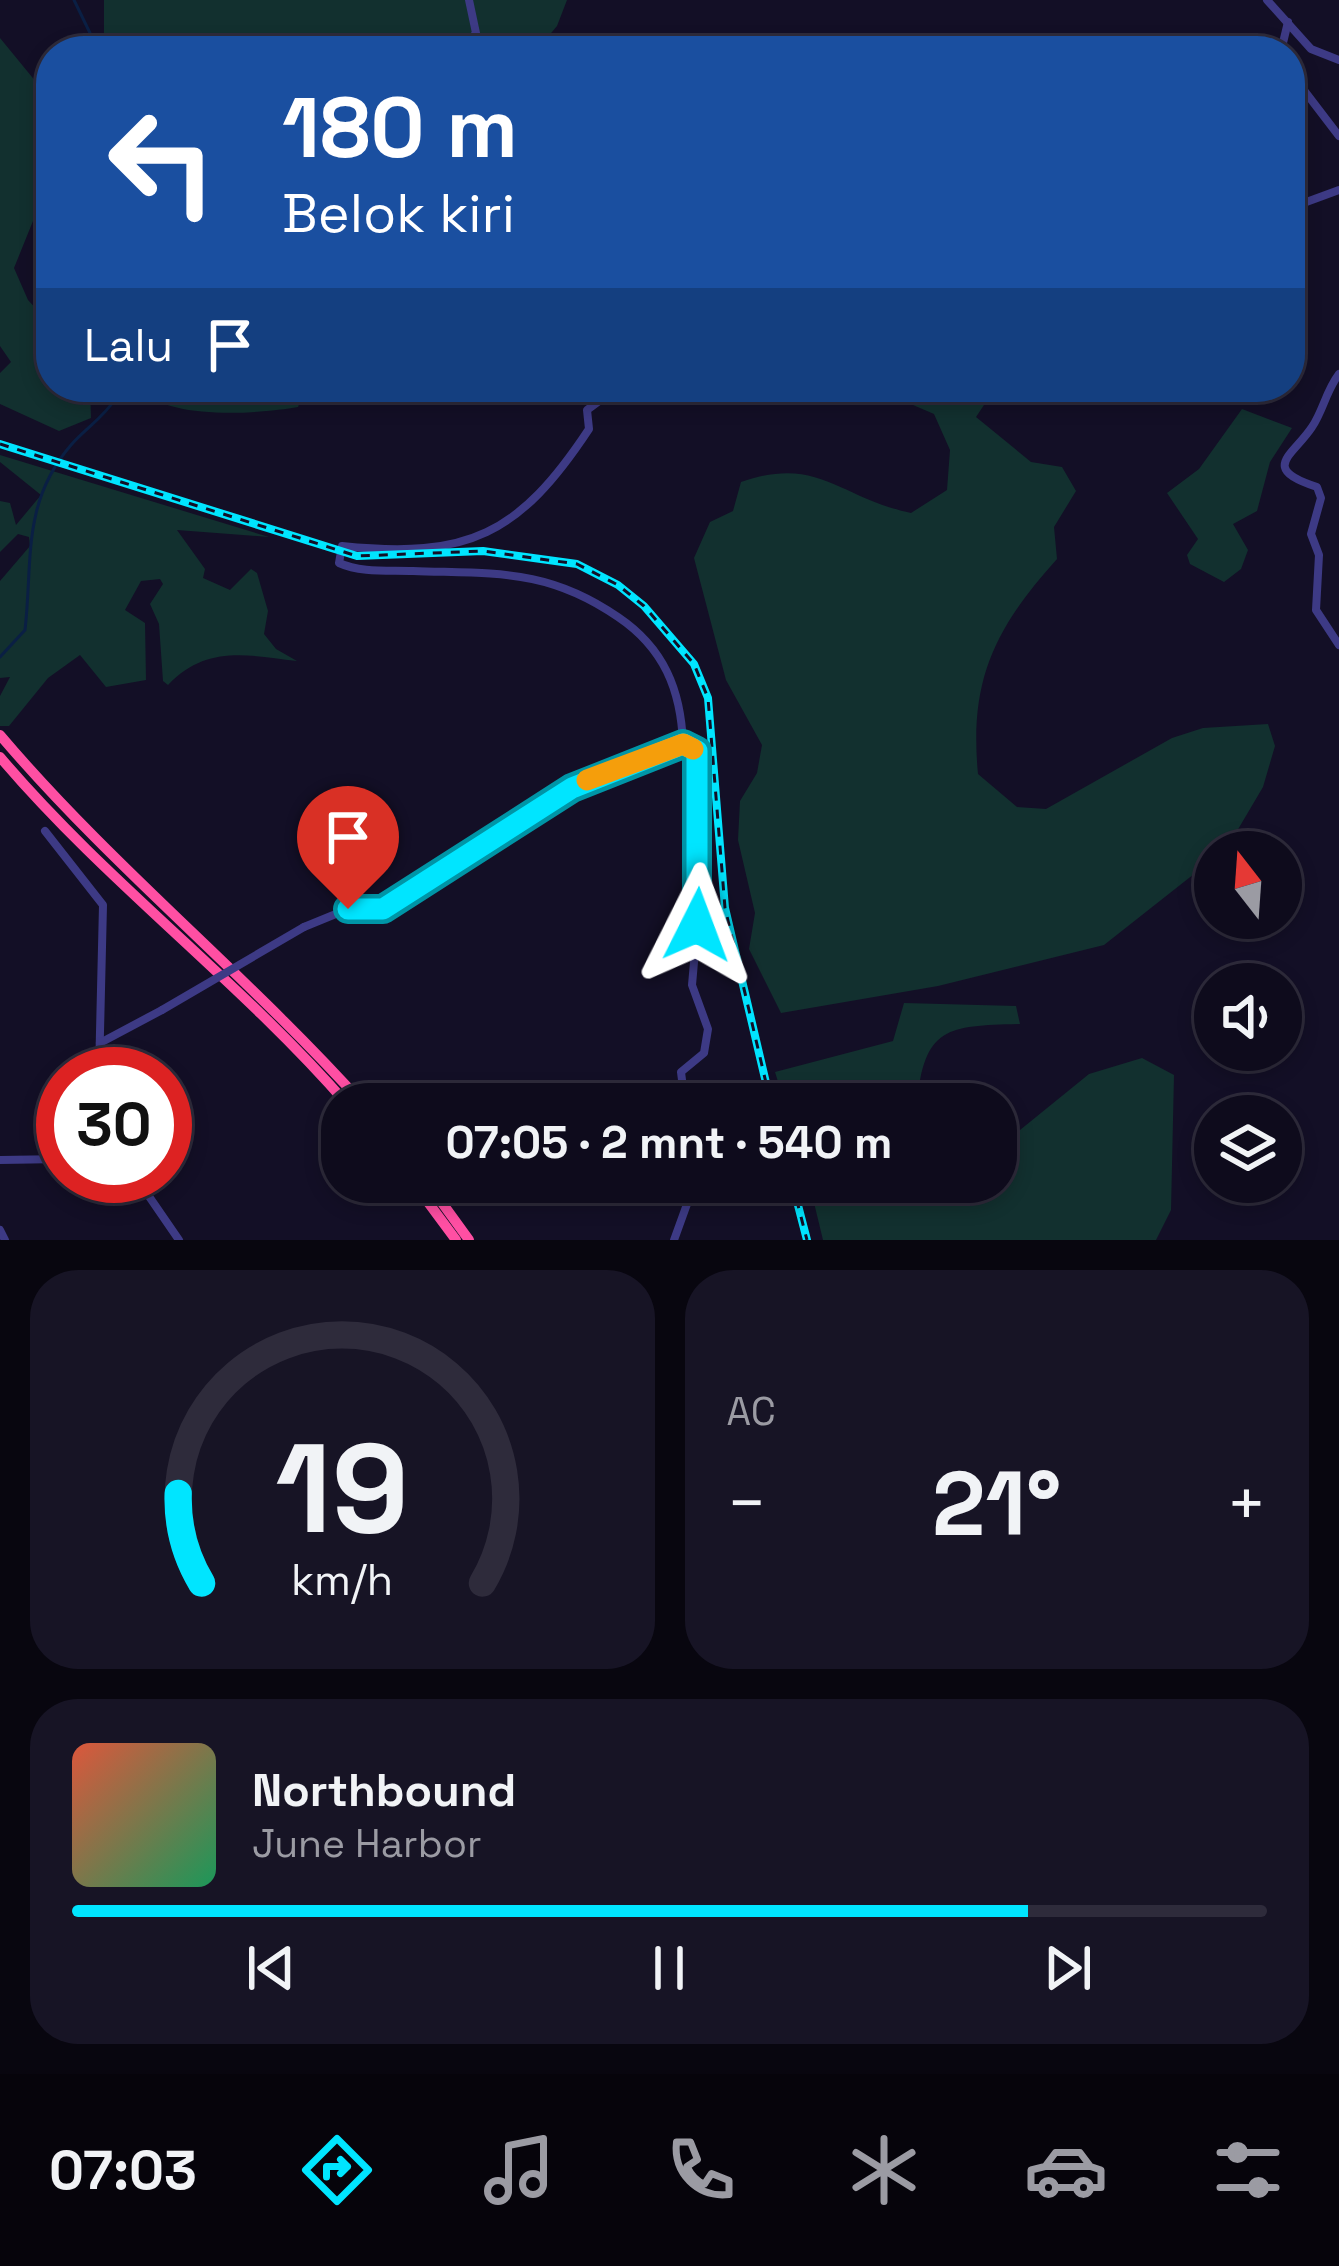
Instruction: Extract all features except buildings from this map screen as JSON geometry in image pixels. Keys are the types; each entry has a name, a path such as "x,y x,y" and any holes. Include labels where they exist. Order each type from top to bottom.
{"highway":[{"path":"0,735 100,844 290,1024 344,1083"},
{"path":"0,757 88,853 243,994 327,1083"},
{"path":"429,1203 456,1240"},
{"path":"443,1203 470,1240"}],"street":[{"path":"469,0 474,36"},
{"path":"1268,0 1300,36"},
{"path":"1285,36 1288,22"},
{"path":"1305,43 1311,50 1339,60"},
{"path":"1305,92 1339,136"},
{"path":"1305,202 1339,190"},
{"path":"1339,374 1325,392 1312,428 1286,454 1284,465 1293,479 1317,488 1321,498 1311,534 1319,555 1316,610 1339,645"},
{"path":"598,402 587,410 590,430 565,466 493,533 437,548 346,546 339,563 366,570 520,574 590,597 634,627 658,652 676,689 683,744"},
{"path":"99,1043 304,927 348,909 383,909 572,788 683,744 697,751 699,761 700,894 692,986 708,1029 704,1053 681,1072 682,1083"},
{"path":"45,831 104,905 99,1047"},
{"path":"0,1160 36,1159"},
{"path":"154,1203 179,1240"},
{"path":"674,1240 687,1203"},
{"path":"0,1230 5,1240"}],"green space":[{"path":"104,0 567,0 549,36 104,36"},
{"path":"0,38 36,82 36,220 14,268 36,309 36,402 90,402 91,418 59,431 0,404 0,373 11,362 0,346"},
{"path":"161,402 300,402 298,407 237,413"},
{"path":"906,402 986,402 976,417 1031,462 1062,467 1076,491 1054,527 1057,559 1017,608 991,657 978,710 978,774 1017,807 1046,809 1172,738 1203,728 1268,724 1275,746 1263,787 1237,831 1194,831 1194,874 1104,945 938,986 781,1013 749,949 755,913 738,840 740,801 757,773 762,745 726,680 694,558 710,522 733,511 741,482 790,473 810,476 911,513 947,490 950,450 934,414"},
{"path":"1242,409 1292,428 1270,462 1257,511 1233,524 1248,550 1241,569 1224,582 1190,564 1187,555 1198,539 1167,493 1199,469"},
{"path":"0,455 269,537 177,530 205,569 203,578 230,590 251,569 257,573 268,611 264,634 276,649 297,661 244,655 212,658 182,672 168,685 163,681 159,624 150,604 163,584 160,579 141,581 125,610 145,623 146,680 106,687 80,655 48,678 9,726 0,726 0,696 10,677 0,678 0,581 30,546 29,537 18,534 0,552 0,501 10,503 16,525 41,495 0,462"},
{"path":"904,1003 1016,1006 1020,1024 975,1026 944,1036 926,1059 919,1083 778,1083 775,1072 893,1041"},
{"path":"1142,1058 1174,1075 1171,1210 1156,1240 823,1240 814,1203 1017,1203 1017,1133 1089,1074"}],"waterway":[{"path":"74,0 89,36"},
{"path":"0,657 25,630 32,534 44,489 71,445 113,402"}],"railway":[{"path":"0,444 357,556 483,551 577,564 618,585 644,606 694,664 708,698 725,908 766,1083"},
{"path":"797,1203 807,1240"}],"slow traffic":[{"path":"587,780 668,748 683,744 693,749"}],"route":[{"path":"348,909 383,909 461,864 572,788 683,744 697,751 700,776 697,925"}]}
